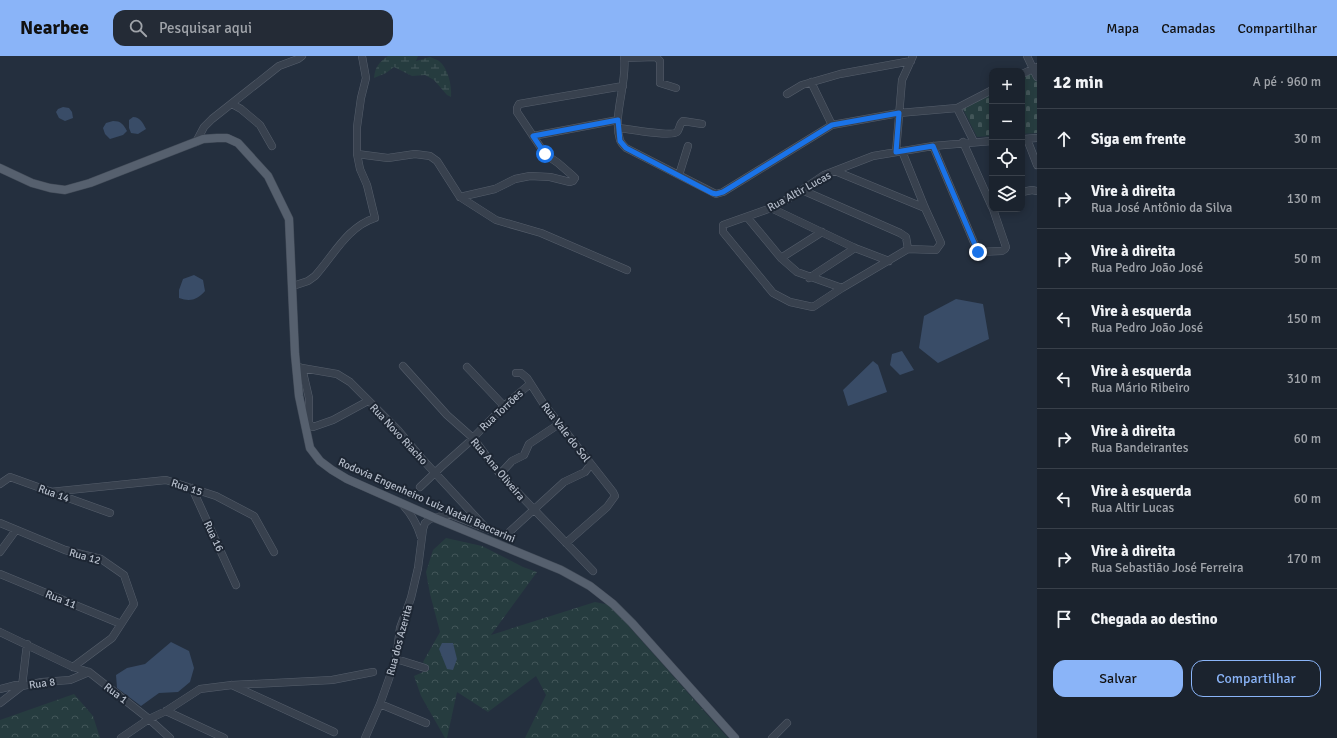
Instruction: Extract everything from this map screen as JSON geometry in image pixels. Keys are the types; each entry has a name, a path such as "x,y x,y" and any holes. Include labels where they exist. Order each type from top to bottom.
{"main road":[{"name":"Rodovia Engenheiro Luiz Natali Baccarini","path":"0,168 32,183 65,190 90,184 203,139 227,138 238,143 268,176 289,219 299,367 299,396 310,448 320,461 346,479 435,518 561,570 590,586 613,604 632,623 734,738"}],"street":[{"path":"196,142 204,127 232,104 279,66 302,56"},
{"path":"293,286 308,281 315,276 350,232 368,220 375,218 367,184 360,169 357,154 361,98 366,78 362,56"},
{"path":"1027,56 1035,68 1037,77"},
{"path":"676,88 660,83 660,61 656,57 624,57 623,86 618,120 620,141 626,148 716,194 723,192 832,125 899,113 956,108 989,92"},
{"path":"787,94 802,84 912,58"},
{"path":"747,217 781,258 797,272 810,278 842,288 908,249 936,250 941,243 899,151 899,113 902,80 912,58"},
{"path":"1025,73 1035,68"},
{"path":"811,82 832,125"},
{"path":"460,197 496,189 515,179 530,176 550,177 570,182 573,181 575,178 573,176 545,154 517,112 519,104 623,86"},
{"path":"232,104 241,109 260,125 272,146"},
{"path":"956,108 974,142"},
{"path":"533,136 618,120"},
{"path":"619,128 656,133 674,133 678,131 680,123 683,121 702,124"},
{"path":"1025,139 1037,138"},
{"path":"1024,140 1037,165"},
{"name":"Rua Altir Lucas","path":"842,288 813,307 790,302 773,293 723,232 724,225 771,208 824,175 873,156 963,142 989,141"},
{"path":"963,142 989,199"},
{"path":"679,175 688,146"},
{"path":"933,146 978,252 1002,251 1006,247 994,212"},
{"path":"357,154 388,158 415,154 430,156 437,161 460,197 496,220 541,233 627,270"},
{"path":"835,171 925,208"},
{"path":"802,190 900,232 906,237 908,249"},
{"path":"1025,191 1037,191"},
{"path":"771,208 855,248 889,261"},
{"path":"781,258 822,232"},
{"path":"810,278 855,248"},
{"name":"Rua Ana Oliveira","path":"403,366 447,415 473,438 500,474 534,511 593,571"},
{"path":"299,367 309,398 309,423 313,427 333,420 368,401"},
{"name":"Rua Novo Riacho","path":"299,367 337,374 350,382 398,430 435,473 487,529"},
{"path":"467,367 504,406"},
{"name":"Rua Vale do Sol","path":"516,373 521,373 527,378 543,403 615,496 607,507 566,543"},
{"name":"Rua Torrões","path":"420,487 473,438 504,406 530,384"},
{"path":"500,474 512,461 524,455 529,444 559,424"},
{"path":"435,518 449,514 502,535 506,535 564,482 585,472 591,464"},
{"name":"Rua 14","path":"0,484 10,477 110,513"},
{"name":"Rua 15","path":"50,492 166,480 216,496 254,516 274,552"},
{"name":"Rua 16","path":"192,488 236,585"},
{"path":"400,502 407,509 417,524 422,539"},
{"name":"Rua dos Azerita","path":"365,738 380,704 396,659 400,628 411,598 418,568 425,522 435,518"},
{"name":"Rua 12","path":"0,523 65,550 101,559 124,575 134,604 112,638 73,667"},
{"path":"0,552 16,530"},
{"name":"Rua 11","path":"0,574 121,624"},
{"name":"Rua 1","path":"0,632 73,667 89,672 149,719 170,738"},
{"path":"0,689 16,685 22,686 27,644"},
{"path":"396,659 425,668"},
{"name":"Rua 8","path":"0,703 22,686 42,682 70,680 89,672"},
{"path":"121,738 149,719 166,711 200,690 232,685 332,680 373,672"},
{"path":"232,685 334,732"},
{"path":"380,704 426,724"},
{"path":"166,711 224,738"},
{"path":"772,738 787,723"}],"green space":[{"path":"388,56 418,56 416,61 430,57 439,61 445,68 449,78 451,97 447,95 434,80 425,75 412,76 394,67 386,73 374,78 378,65"},
{"path":"1033,73 1037,82 1037,133 1025,134 1025,77"},
{"path":"989,96 989,136 977,137 963,109"},
{"path":"446,538 482,546 523,567 537,572 491,635 595,602 610,605 728,738 525,738 546,695 536,676 488,712 457,692 447,738 445,738 421,696 414,676 430,669 423,662 440,632 426,572 433,550"},
{"path":"74,694 93,716 100,738 0,738 0,720"}],"water":[{"path":"63,107 69,108 72,112 73,118 65,121 59,118 56,112 58,109"},
{"path":"133,117 139,119 146,129 138,134 131,133 129,128 129,120"},
{"path":"113,121 122,123 127,131 123,135 110,139 105,134 103,128 106,123"},
{"path":"194,275 203,280 205,291 199,296 190,300 179,298 179,290 183,279"},
{"path":"956,299 983,304 989,339 938,363 919,348 924,316"},
{"path":"902,351 914,370 900,375 890,365 892,354"},
{"path":"873,361 878,365 887,392 848,406 843,390"},
{"path":"171,642 189,651 194,668 190,682 178,692 159,693 141,706 117,688 116,675 127,668 145,664"},
{"path":"442,643 453,643 457,659 453,670 447,669 439,649"}],"route":[{"path":"545,154 533,136 618,120 620,141 626,148 716,194 723,192 832,125 899,113 896,152 933,146 978,252"}]}
